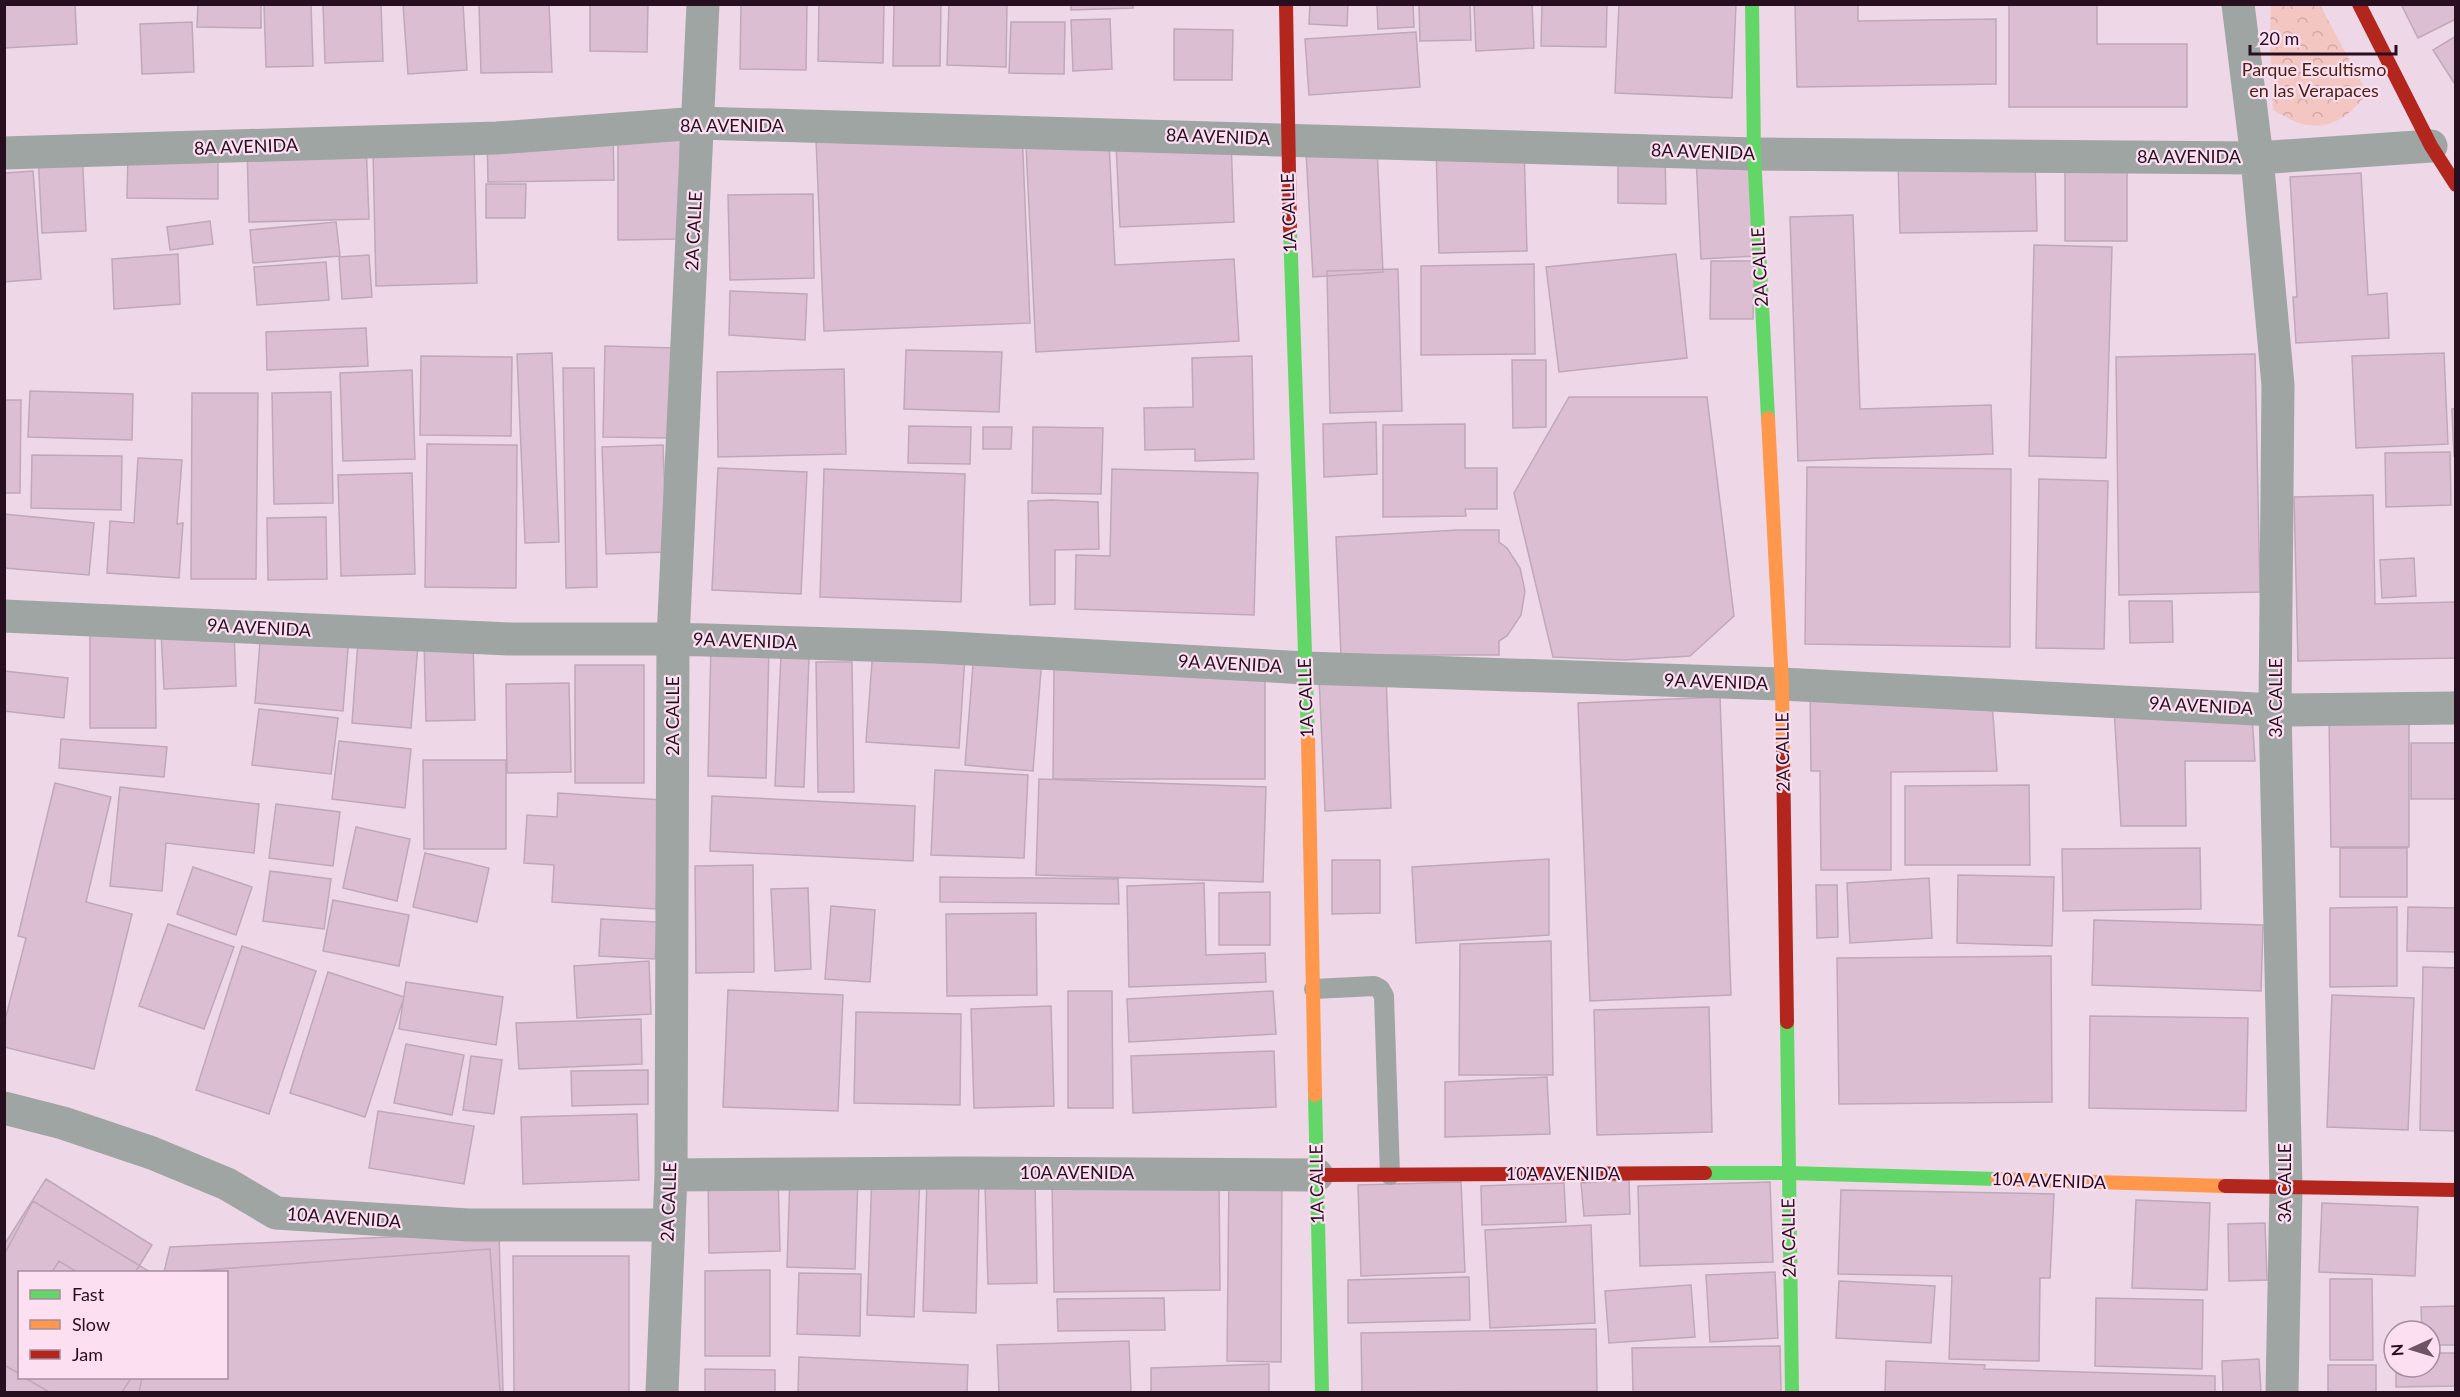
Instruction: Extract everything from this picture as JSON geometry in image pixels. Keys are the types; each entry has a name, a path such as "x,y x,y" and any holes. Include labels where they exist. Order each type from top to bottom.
{"main road":[{"name":"1A CALLE","path":"1286,4 1287,139 1306,668 1322,1392"},
{"name":"2A CALLE","path":"1752,4 1754,154 1782,684 1792,1392"},
{"path":"2359,4 2431,146 2456,185"},
{"name":"10A AVENIDA","path":"1317,1175 1788,1173 2286,1188 2456,1190"}],"street":[{"name":"2A CALLE","path":"662,1392 671,1175 673,639 703,4"},
{"name":"3A CALLE","path":"2238,4 2257,158 2278,385 2275,710 2286,1188 2282,1392"},
{"name":"8A AVENIDA","path":"4,153 497,138 699,123 1754,154 2257,158 2431,146"},
{"name":"9A AVENIDA","path":"4,616 509,639 673,639 934,647 1306,668 1782,684 2275,710 2456,708"},
{"name":"10A AVENIDA","path":"4,1108 63,1123 152,1153 227,1184 276,1214 468,1225 669,1225"},
{"name":"10A AVENIDA","path":"671,1175 974,1173 1317,1175"}],"lane":[{"path":"1314,989 1374,986 1380,989 1384,996 1390,1175"}],"green space":[{"name":"Parque Escultismo en las Verapaces","path":"2271,5 2320,5 2367,93 2346,115 2329,124 2310,125 2296,122 2273,110"}],"building":[{"path":"4,4 75,4 77,44 4,48"},
{"path":"198,4 261,4 261,28 197,27"},
{"path":"264,4 311,4 313,66 266,67"},
{"path":"323,4 381,4 383,61 325,63"},
{"path":"403,4 463,4 467,70 408,74"},
{"path":"479,4 549,4 552,72 481,73"},
{"path":"590,4 648,4 647,52 590,51"},
{"path":"741,4 807,4 806,70 740,69"},
{"path":"819,4 884,4 883,63 818,61"},
{"path":"894,4 941,4 940,66 893,66"},
{"path":"949,4 1007,4 1006,67 947,65"},
{"path":"1071,4 1133,4 1133,8 1071,10"},
{"path":"1310,4 1348,4 1347,26 1309,24"},
{"path":"1377,4 1413,4 1414,27 1378,29"},
{"path":"1419,4 1470,4 1471,40 1420,41"},
{"path":"1474,4 1532,4 1534,48 1476,51"},
{"path":"1542,4 1607,4 1606,47 1541,46"},
{"path":"1619,4 1736,4 1732,98 1615,93"},
{"path":"1795,4 1858,4 1858,21 1996,19 1996,84 1797,87"},
{"path":"2009,4 2097,4 2097,44 2187,44 2187,107 2009,107"},
{"path":"2401,4 2456,4 2456,19 2418,38"},
{"path":"1110,19 1112,69 1073,71 1071,20"},
{"path":"192,22 194,72 142,74 140,24"},
{"path":"1011,22 1065,22 1064,74 1009,73"},
{"path":"1174,29 1233,30 1232,80 1174,80"},
{"path":"1416,32 1420,87 1309,95 1305,39"},
{"path":"2456,36 2456,86 2433,50"},
{"path":"1022,130 1030,323 824,331 816,139"},
{"path":"613,133 614,180 488,182 487,134"},
{"path":"618,140 680,140 681,239 618,240"},
{"path":"1231,140 1234,222 1120,227 1116,144"},
{"path":"1109,142 1115,265 1234,259 1239,341 1036,352 1026,146"},
{"path":"366,143 369,219 249,222 247,146"},
{"path":"1524,145 1527,251 1439,253 1436,146"},
{"path":"474,148 477,283 376,286 373,150"},
{"path":"1377,148 1383,272 1313,277 1306,152"},
{"path":"128,150 218,152 218,199 127,198"},
{"path":"82,151 86,231 42,233 38,153"},
{"path":"1618,153 1665,153 1666,204 1618,203"},
{"path":"1750,154 1755,256 1701,259 1696,157"},
{"path":"2035,159 2037,231 1900,233 1898,162"},
{"path":"2065,160 2127,160 2127,241 2065,241"},
{"path":"33,171 41,279 4,282 4,173"},
{"path":"2361,173 2368,295 2387,293 2389,338 2296,343 2293,297 2297,297 2290,177"},
{"path":"486,184 526,184 525,218 486,218"},
{"path":"813,194 814,278 730,280 728,195"},
{"path":"1853,215 1860,409 1991,405 1993,454 1798,461 1790,217"},
{"path":"210,221 213,244 170,250 167,227"},
{"path":"336,222 340,256 253,263 250,230"},
{"path":"2034,245 2112,247 2106,458 2029,456"},
{"path":"178,254 180,304 114,309 112,259"},
{"path":"1676,254 1687,358 1559,372 1546,267"},
{"path":"369,255 372,297 342,299 339,257"},
{"path":"1711,261 1754,261 1753,319 1710,319"},
{"path":"326,262 329,300 257,305 254,267"},
{"path":"1534,264 1535,354 1421,355 1421,266"},
{"path":"1398,269 1402,411 1330,413 1327,271"},
{"path":"730,291 807,294 805,340 729,335"},
{"path":"366,328 368,366 267,370 266,332"},
{"path":"605,346 674,348 672,438 603,437"},
{"path":"906,350 1002,352 999,412 904,409"},
{"path":"552,353 559,542 525,543 517,354"},
{"path":"2444,353 2448,444 2356,448 2352,356"},
{"path":"2255,354 2260,592 2119,595 2116,357"},
{"path":"421,356 512,357 511,436 420,435"},
{"path":"1252,356 1254,459 1195,461 1195,449 1145,450 1144,408 1193,407 1192,358"},
{"path":"1512,360 1546,360 1546,427 1513,428"},
{"path":"563,368 594,368 597,587 566,588"},
{"path":"844,369 846,454 718,457 717,372"},
{"path":"412,370 415,459 343,461 340,373"},
{"path":"30,391 133,394 132,440 28,437"},
{"path":"331,392 333,503 274,504 272,393"},
{"path":"192,393 258,393 256,579 191,579"},
{"path":"1569,397 1707,397 1734,616 1690,656 1624,660 1553,657 1514,493"},
{"path":"4,400 21,400 20,493 4,493"},
{"path":"2456,408 2456,456 2454,456 2452,409"},
{"path":"1376,422 1377,474 1324,477 1323,424"},
{"path":"1465,424 1465,468 1497,468 1497,509 1465,509 1466,516 1383,517 1383,425"},
{"path":"909,426 971,427 970,464 908,463"},
{"path":"983,427 1012,427 1011,449 983,449"},
{"path":"1033,427 1103,428 1101,494 1032,493"},
{"path":"427,444 517,445 516,588 425,587"},
{"path":"663,445 667,552 606,554 602,447"},
{"path":"2450,452 2451,505 2386,507 2385,453"},
{"path":"32,455 122,456 121,510 31,508"},
{"path":"138,458 182,460 177,524 183,523 179,578 107,573 110,521 134,523"},
{"path":"1807,467 2011,469 2010,647 1805,644"},
{"path":"718,468 807,472 801,594 712,590"},
{"path":"824,469 965,474 961,602 820,597"},
{"path":"1112,469 1258,473 1254,615 1075,609 1076,555 1110,556"},
{"path":"412,473 415,574 341,576 338,475"},
{"path":"2039,479 2108,481 2104,649 2036,648"},
{"path":"2373,495 2375,604 2456,602 2456,658 2298,661 2294,497"},
{"path":"1028,501 1098,502 1099,549 1055,550 1055,604 1030,605"},
{"path":"4,514 94,523 89,575 4,568"},
{"path":"326,517 327,579 268,580 267,518"},
{"path":"1499,530 1499,542 1507,548 1520,568 1525,591 1521,615 1507,636 1499,641 1499,655 1341,655 1336,537"},
{"path":"2414,558 2416,596 2382,598 2380,560"},
{"path":"2129,601 2172,601 2173,642 2130,643"},
{"path":"155,625 156,728 90,728 90,626"},
{"path":"234,629 236,686 164,689 161,632"},
{"path":"261,630 349,637 343,711 255,703"},
{"path":"473,640 475,720 426,721 424,641"},
{"path":"358,641 418,645 411,728 352,723"},
{"path":"711,644 769,646 766,778 708,776"},
{"path":"873,649 965,656 959,748 866,742"},
{"path":"974,652 1042,658 1033,771 965,765"},
{"path":"781,655 809,657 804,787 775,786"},
{"path":"816,662 852,662 854,792 818,792"},
{"path":"575,665 644,665 644,783 575,783"},
{"path":"1054,669 1265,670 1265,779 1053,779"},
{"path":"4,671 68,678 64,718 4,711"},
{"path":"1386,675 1391,808 1325,811 1319,677"},
{"path":"569,683 571,772 507,773 506,684"},
{"path":"1810,689 1992,702 1997,771 1891,772 1891,870 1821,870 1820,771 1811,771"},
{"path":"1720,697 1731,995 1590,1001 1578,703"},
{"path":"2114,708 2252,716 2255,761 2185,761 2186,826 2121,826"},
{"path":"259,709 338,718 331,774 252,765"},
{"path":"2329,717 2409,718 2409,847 2331,847"},
{"path":"61,739 167,747 164,777 59,768"},
{"path":"339,741 411,749 405,808 332,799"},
{"path":"2411,743 2456,743 2456,799 2411,799"},
{"path":"423,760 506,760 506,849 424,849"},
{"path":"935,770 1028,775 1024,858 931,855"},
{"path":"1039,779 1266,787 1263,882 1036,875"},
{"path":"55,783 111,797 86,902 132,914 94,1069 4,1047 4,1024 26,938 18,936"},
{"path":"2029,785 2030,865 1905,865 1905,786"},
{"path":"120,787 259,804 254,853 166,843 162,891 110,886"},
{"path":"558,793 662,800 656,909 552,902 554,865 524,863 527,815 557,817"},
{"path":"712,796 915,806 913,861 710,851"},
{"path":"276,804 340,812 333,866 269,858"},
{"path":"356,827 410,839 397,901 343,888"},
{"path":"2200,848 2201,909 2063,911 2062,849"},
{"path":"2340,848 2407,848 2407,897 2340,897"},
{"path":"425,853 489,868 477,922 413,907"},
{"path":"1549,859 1549,935 1416,943 1412,867"},
{"path":"1332,860 1380,860 1380,913 1332,914"},
{"path":"753,865 754,972 696,973 695,866"},
{"path":"193,867 252,887 236,935 177,914"},
{"path":"270,871 331,879 324,929 263,921"},
{"path":"1958,875 2054,877 2052,946 1957,943"},
{"path":"940,877 1118,879 1119,904 940,902"},
{"path":"1929,878 1932,938 1850,943 1847,883"},
{"path":"1204,883 1206,955 1265,953 1266,982 1129,987 1127,886"},
{"path":"1816,885 1837,885 1838,937 1817,938"},
{"path":"808,888 811,969 775,971 771,889"},
{"path":"1270,892 1270,945 1219,945 1219,893"},
{"path":"333,900 409,915 399,966 323,951"},
{"path":"831,906 875,910 870,982 825,979"},
{"path":"2397,907 2397,986 2330,987 2330,908"},
{"path":"2408,907 2456,908 2456,952 2407,951"},
{"path":"1036,913 1037,995 947,996 946,914"},
{"path":"601,919 657,922 655,959 599,956"},
{"path":"2094,920 2263,925 2261,991 2092,985"},
{"path":"168,924 234,947 204,1029 139,1006"},
{"path":"1551,941 1553,1075 1459,1075 1460,944"},
{"path":"242,946 316,971 269,1114 196,1090"},
{"path":"2051,956 2052,1102 1839,1104 1837,958"},
{"path":"649,961 651,1014 577,1018 574,966"},
{"path":"2423,967 2456,968 2456,1131 2420,1130"},
{"path":"328,972 404,997 365,1117 290,1093"},
{"path":"406,982 503,997 496,1045 399,1029"},
{"path":"728,990 843,995 838,1111 723,1107"},
{"path":"1068,991 1112,991 1113,1108 1068,1108"},
{"path":"1273,991 1276,1034 1129,1042 1127,999"},
{"path":"2332,995 2414,998 2408,1130 2327,1127"},
{"path":"1051,1006 1054,1106 974,1108 971,1009"},
{"path":"1709,1007 1712,1132 1597,1135 1594,1010"},
{"path":"856,1012 961,1014 960,1105 854,1103"},
{"path":"2090,1016 2248,1018 2246,1111 2089,1108"},
{"path":"641,1019 642,1064 519,1069 516,1023"},
{"path":"406,1044 464,1055 452,1115 394,1103"},
{"path":"1274,1051 1276,1107 1133,1113 1131,1056"},
{"path":"471,1056 502,1060 494,1114 463,1110"},
{"path":"648,1070 648,1104 572,1106 571,1071"},
{"path":"1547,1077 1550,1134 1445,1137 1445,1082"},
{"path":"378,1111 474,1126 464,1184 369,1168"},
{"path":"637,1114 639,1180 523,1184 521,1117"},
{"path":"1229,1172 1282,1173 1281,1362 1227,1361"},
{"path":"790,1174 858,1176 855,1269 787,1267"},
{"path":"872,1174 920,1176 914,1317 867,1315"},
{"path":"778,1175 780,1251 709,1253 708,1177"},
{"path":"927,1178 979,1180 976,1313 923,1311"},
{"path":"46,1179 152,1245 136,1271 75,1271 59,1261 53,1271 18,1271 18,1373 4,1365 4,1245"},
{"path":"1219,1180 1220,1290 1054,1292 1052,1183"},
{"path":"1629,1180 1630,1214 1584,1216 1581,1183"},
{"path":"1461,1182 1465,1272 1361,1276 1358,1185"},
{"path":"1770,1182 1773,1262 1640,1266 1638,1186"},
{"path":"1035,1183 1037,1283 988,1284 985,1184"},
{"path":"1564,1183 1566,1222 1482,1225 1481,1186"},
{"path":"1841,1190 2054,1194 2050,1278 2040,1278 2039,1361 1949,1359 1952,1276 1838,1274"},
{"path":"2136,1200 2210,1203 2207,1290 2132,1288"},
{"path":"33,1201 148,1271 18,1271 18,1379 228,1379 228,1271 193,1271 490,1249 500,1392 4,1392 4,1255"},
{"path":"2322,1203 2418,1207 2415,1276 2319,1272"},
{"path":"2265,1223 2267,1280 2229,1281 2228,1224"},
{"path":"1591,1225 1595,1323 1490,1328 1485,1230"},
{"path":"499,1232 503,1392 139,1392 142,1379 228,1379 228,1271 164,1271 170,1247"},
{"path":"513,1256 629,1256 629,1392 514,1392"},
{"path":"770,1270 770,1356 705,1356 705,1271"},
{"path":"1775,1272 1778,1338 1710,1342 1706,1275"},
{"path":"799,1273 861,1274 860,1336 797,1334"},
{"path":"1469,1277 1470,1320 1348,1323 1348,1280"},
{"path":"2330,1279 2372,1279 2373,1360 2330,1360"},
{"path":"1839,1281 1935,1286 1931,1343 1836,1338"},
{"path":"1691,1285 1695,1337 1609,1343 1605,1291"},
{"path":"1164,1298 1165,1330 1058,1331 1057,1299"},
{"path":"2096,1298 2203,1300 2202,1369 2095,1366"},
{"path":"2456,1306 2456,1345 2442,1345 2442,1319 2422,1319 2421,1307"},
{"path":"1596,1329 1597,1391 1362,1392 1361,1333"},
{"path":"1129,1341 1131,1392 999,1392 997,1345"},
{"path":"1780,1346 1781,1392 1633,1392 1632,1348"},
{"path":"2442,1353 2456,1353 2456,1386 2396,1387 2396,1379 2442,1379"},
{"path":"799,1357 968,1365 967,1392 798,1392"},
{"path":"2259,1359 2261,1392 2223,1392 2222,1361"},
{"path":"1886,1361 1985,1365 1984,1369 2215,1376 2215,1392 1885,1392"},
{"path":"1269,1364 1269,1392 1151,1392 1151,1368"},
{"path":"2328,1365 2376,1365 2376,1392 2328,1392"},
{"path":"705,1369 775,1370 775,1392 705,1392"},
{"path":"27,1379 130,1380 122,1392 49,1392"}],"traffic: fast":[{"path":"1752,4 1754,154 1768,418"},
{"path":"1290,229 1308,737"},
{"path":"1787,1022 1792,1392"},
{"path":"1315,1095 1322,1392"},
{"path":"1705,1173 1997,1179"}],"traffic: slow":[{"path":"1768,418 1782,684 1783,753"},
{"path":"1308,737 1315,1095"},
{"path":"1997,1179 2225,1186"}],"traffic: jam":[{"path":"1286,4 1290,229"},
{"path":"2359,4 2431,146 2456,185"},
{"path":"1783,753 1787,1022"},
{"path":"1317,1175 1705,1173"},
{"path":"2225,1186 2456,1190"}]}
